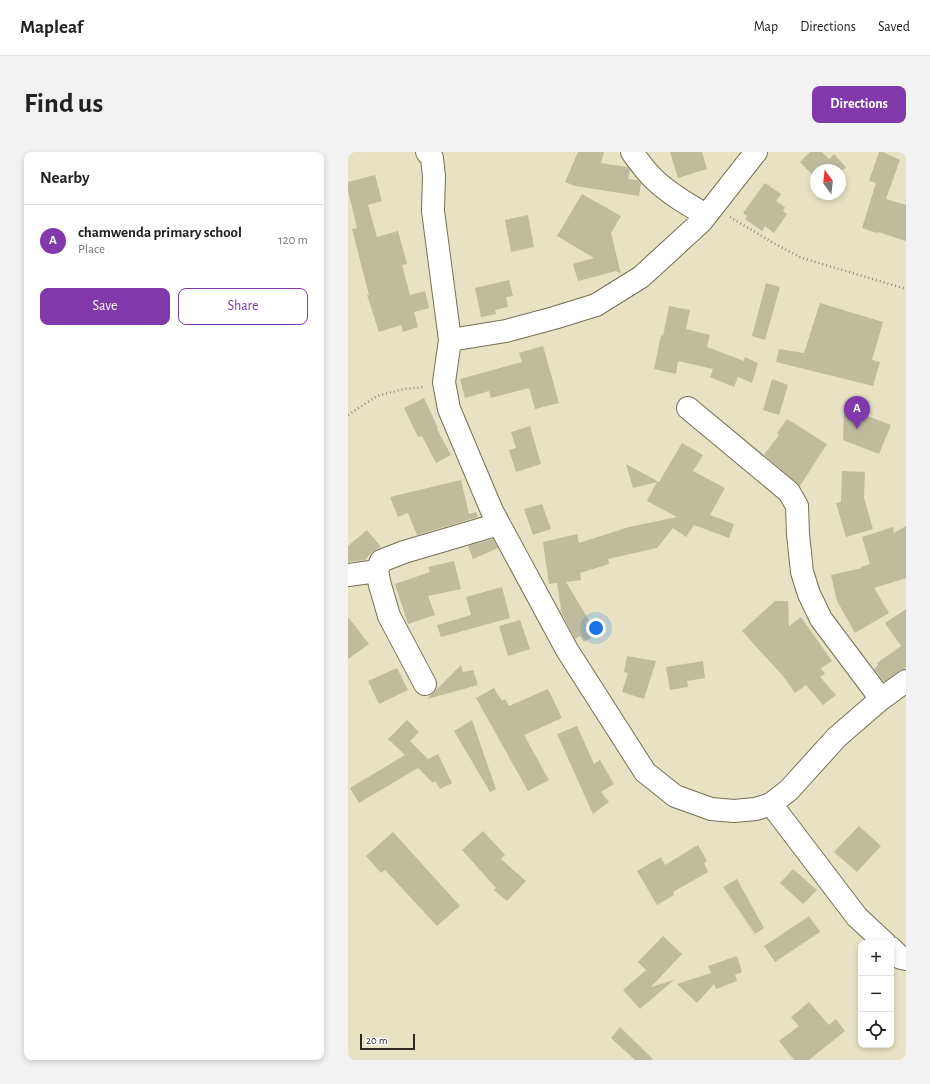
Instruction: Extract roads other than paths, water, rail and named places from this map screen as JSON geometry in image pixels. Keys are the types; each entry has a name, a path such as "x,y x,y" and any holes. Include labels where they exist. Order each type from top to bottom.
{"street":[{"path":"427,152 432,158 434,176 433,211 450,340 444,382 449,409 492,511 567,650 644,772 675,796 711,809 734,811 749,810 772,804 789,790 837,736 880,699 906,682"},
{"path":"632,152 656,182 676,197 709,211"},
{"path":"450,340 506,331 596,305 641,277 701,222 756,152"},
{"path":"688,408 790,492 797,506 802,572 809,594 821,619 880,699"},
{"path":"425,684 389,616 377,571 380,561 404,552 499,524"},
{"path":"348,575 377,571"},
{"path":"772,804 857,917 882,940"},
{"path":"894,951 901,958 906,959"}],"place":[{"name":"chamwenda primary school","path":"857,429"}]}
